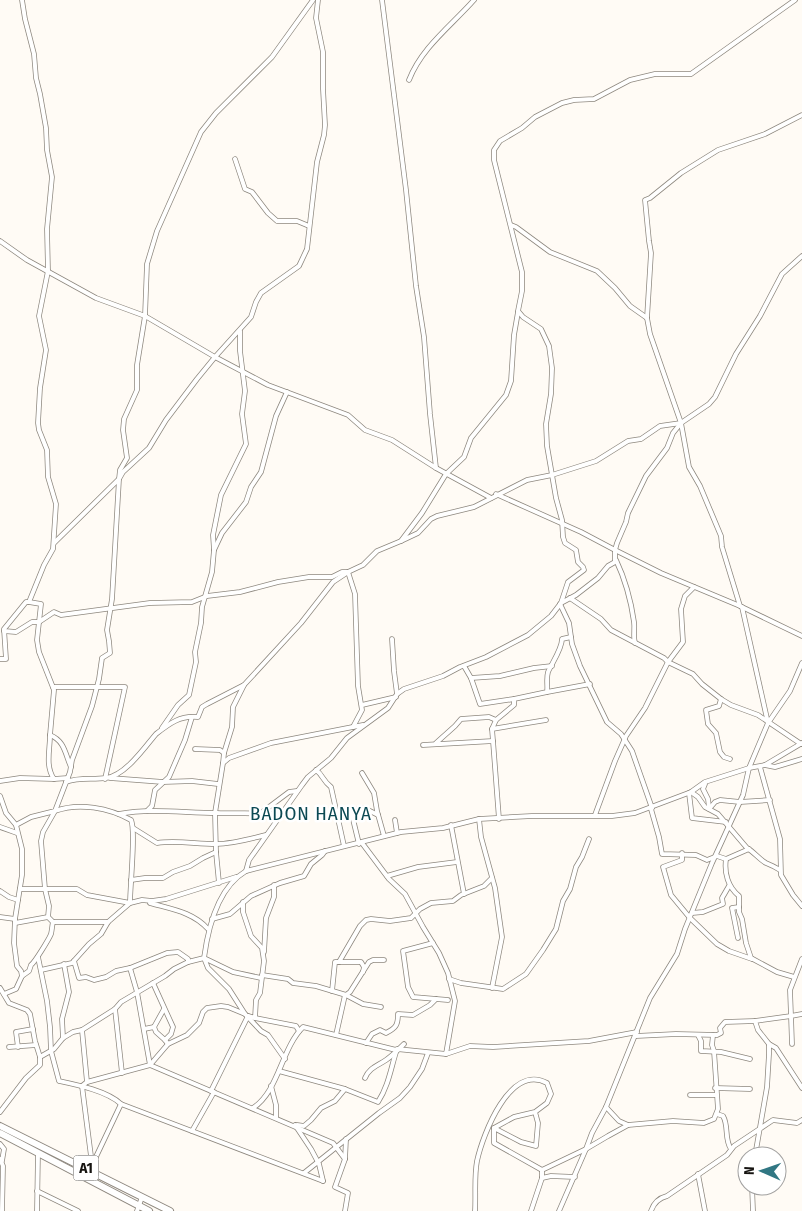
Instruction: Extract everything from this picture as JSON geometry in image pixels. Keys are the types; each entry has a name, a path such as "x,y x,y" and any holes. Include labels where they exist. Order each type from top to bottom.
{"highway":[{"name":"A1","path":"0,1126 170,1211"},
{"name":"A1","path":"0,1134 138,1208 149,1211"}],"street":[{"path":"22,0 34,54 36,78 46,128 52,185 47,229 48,271 39,316 46,350 40,388 38,423 47,450 48,477 55,500 54,543 29,602"},
{"path":"48,917 49,906 45,890 41,841 43,832 55,811 67,780 97,687 102,658 110,653 106,630 111,608 119,479 120,470 127,458 123,430 124,420 137,390 137,365 144,316 147,264 157,231 201,132 216,113 272,57 313,0"},
{"path":"54,543 149,448 166,420 215,357 251,317 261,293 299,266 307,249 317,162 325,125 323,89 324,52 316,18 318,0"},
{"path":"382,0 416,286 424,337 436,468"},
{"path":"410,80 414,68 428,48 474,0"},
{"path":"401,541 422,513 446,474 464,457 471,438 501,402 510,387 514,335 522,291 522,272 494,154 496,146 500,141 522,128 535,117 562,103 594,99 630,80 655,74 691,74 795,0"},
{"path":"768,723 741,606 722,547 721,536 700,486 689,467 681,424 650,334 647,318 651,253 648,241 645,200 718,150 765,134 802,115"},
{"path":"236,159 245,189 252,192 268,213 277,221 297,221 309,226"},
{"path":"511,225 550,252 597,270 616,288 630,306 647,318"},
{"path":"0,240 27,260 96,298 144,316 268,385 348,415 365,430 392,440 446,474 491,498"},
{"path":"635,643 630,604 623,576 616,560 615,550 628,513 646,476 667,448 673,434 681,424 709,404 715,397 736,354 760,316 782,274 802,256"},
{"path":"246,871 249,860 308,777 331,758 347,738 388,708 404,689 442,676 486,657 524,637 551,616 560,604 568,582 584,570 578,562 576,550 564,541 552,475 546,431 552,374 548,343 541,329 523,317 518,311"},
{"path":"107,778 135,760 178,705 190,695 204,597 212,572 213,535 221,495 246,444 242,414 245,391 240,351 240,330"},
{"path":"214,550 222,533 246,502 251,487 261,472 276,416 287,392"},
{"path":"219,883 215,813 224,753 232,727 233,707 244,685 301,623 333,582 363,564 377,551 418,533 431,519 437,516 474,507 496,494 527,480 552,475 596,461 628,441 641,439 660,426 681,424"},
{"path":"496,494 581,532 694,587 741,606 802,636"},
{"path":"560,604 598,578 616,560"},
{"path":"4,631 16,632 32,622 40,622 54,612 60,615 150,603 192,602 204,597 240,592 283,581 332,576 348,572"},
{"path":"348,572 354,594 358,686 362,705 362,710 353,727"},
{"path":"595,815 625,740 645,708 668,662 683,642 681,609 686,596 694,587"},
{"path":"20,889 76,889 87,895 130,903 142,900 152,901 166,899 219,883 246,871 418,829 443,828 479,819 612,816 635,813 690,792 705,782 765,765 801,743 758,716 722,699 702,684 693,674 611,630 601,619 563,595"},
{"path":"0,659 6,659 4,631 14,615 26,602 41,604 37,640 39,652 53,686 54,698 48,764 54,779"},
{"path":"560,604 569,624 580,666 607,722 625,740 638,766 659,837 661,853 698,855 707,860 715,857 726,858 749,849"},
{"path":"547,692 547,678 556,653 562,644 562,639 571,637"},
{"path":"392,639 397,695"},
{"path":"559,1211 592,1133 606,1107 650,998 676,956 727,824 743,795 749,768 760,746 768,723 790,692 802,663"},
{"path":"464,666 471,678 480,704 590,684"},
{"path":"471,678 500,676 552,666"},
{"path":"160,730 187,716 198,717 202,707 244,685"},
{"path":"53,686 125,687 107,778"},
{"path":"362,705 397,695"},
{"path":"499,819 492,729 496,720 514,705 514,699"},
{"path":"722,699 719,706 706,709 707,717 709,726 716,733 720,752 724,757 730,759"},
{"path":"147,811 152,806 155,790 169,777 185,740 192,717"},
{"path":"434,744 455,726 460,719 489,717 496,720"},
{"path":"492,729 546,720"},
{"path":"223,763 230,758 271,743 367,724"},
{"path":"50,735 58,739 62,744 71,767"},
{"path":"423,745 493,741"},
{"path":"195,749 220,750 224,753"},
{"path":"765,765 775,767 802,759"},
{"path":"760,766 782,846 780,870 783,880 802,906"},
{"path":"316,770 324,782 331,787 344,846"},
{"path":"362,773 374,794 384,836"},
{"path":"0,781 20,778 67,780 107,778 163,782 192,781 218,784"},
{"path":"705,782 703,789 708,799 709,808"},
{"path":"261,813 290,792 298,791"},
{"path":"690,792 698,797 704,806 715,812 749,849 766,863 780,870"},
{"path":"690,792 692,818 727,824"},
{"path":"0,796 6,813 16,825 23,857 14,943 17,966 22,976"},
{"path":"709,808 720,800 740,802 770,800"},
{"path":"16,825 31,818 71,806 80,806 119,814 131,820 133,828 130,903 108,922 101,934 72,963 41,970"},
{"path":"378,815 364,808 352,812 360,843 387,876 405,894 439,953 455,1001 446,1054"},
{"path":"119,814 147,811 280,815"},
{"path":"479,819 481,837 495,888 502,937 492,988"},
{"path":"395,820 397,833"},
{"path":"451,825 464,894"},
{"path":"0,827 17,833"},
{"path":"133,828 157,843 166,841 231,843 266,835"},
{"path":"449,979 461,983 503,989 526,974 544,950 556,929 563,901 570,889 576,867 590,839"},
{"path":"212,919 230,914 251,896 304,876 311,864 325,851"},
{"path":"130,880 163,878 216,852"},
{"path":"682,854 682,860 663,867 671,895 690,918 718,944 729,951 752,959 777,972 794,977"},
{"path":"726,858 725,865 729,886 739,896 739,907 752,959"},
{"path":"387,876 418,868 457,862"},
{"path":"240,875 225,893 212,919 208,929 204,958 208,968 219,978 224,987 229,989 261,1031 268,1035 284,1059"},
{"path":"339,962 363,922 371,919 390,921 411,918 431,903 454,901 464,894 484,886 492,878"},
{"path":"255,1018 256,1000 260,993 264,960 266,918 274,897 274,886"},
{"path":"692,913 703,912 723,904 722,898 729,886"},
{"path":"0,891 18,900"},
{"path":"142,900 186,914 200,921 208,929"},
{"path":"243,902 243,912 251,936 259,944 264,955"},
{"path":"738,938 732,908 739,907"},
{"path":"0,917 15,921 48,917"},
{"path":"48,917 53,922 108,922"},
{"path":"4,994 16,989 22,976 36,962 40,951 50,937 53,922"},
{"path":"433,943 404,951 408,987 413,997 448,1000"},
{"path":"74,961 79,978 86,977 91,980 106,977 116,971 130,968 167,953 178,952 188,959 188,962"},
{"path":"38,957 50,1027 51,1052 60,1081 82,1086 111,1097 121,1104 322,1181 318,1162 295,1125"},
{"path":"40,1057 51,1052 63,1038 73,1032 82,1030 115,1009 121,1002 136,992 174,969 188,962 204,958 233,972 288,979 293,983 306,984 332,991 363,1004 381,1008"},
{"path":"792,1044 790,990 802,959"},
{"path":"336,1035 345,995 350,992 369,962 373,960"},
{"path":"332,991 335,962 384,960"},
{"path":"361,962 364,967 363,972"},
{"path":"63,1038 62,1019 68,992 64,964"},
{"path":"130,968 150,1065"},
{"path":"153,983 173,1027 171,1034 164,1040"},
{"path":"0,988 9,1003 24,1008 30,1014 40,1057 40,1065 26,1078 0,1112"},
{"path":"366,1043 372,1034 380,1030 386,1033 394,1029 398,1023 398,1014 413,1015 436,999"},
{"path":"82,1086 87,1082 150,1065 168,1044 187,1035 199,1023 203,1012 207,1008 228,1007 255,1018 296,1026 299,1031"},
{"path":"115,1009 122,1073"},
{"path":"144,1029 154,1027 164,1009"},
{"path":"253,1108 262,1101 293,1039 303,1027 397,1049 446,1054 470,1046 493,1047 590,1041 637,1034 713,1035 721,1034 720,1028 725,1022 802,1014"},
{"path":"192,1131 247,1015"},
{"path":"755,1020 758,1030 769,1044 776,1048 802,1088"},
{"path":"154,1027 156,1032 168,1044"},
{"path":"18,1046 16,1032 33,1029"},
{"path":"82,1030 87,1082"},
{"path":"698,1035 702,1051 714,1051 750,1059"},
{"path":"542,1170 586,1149 628,1125 662,1122 704,1123 714,1120 717,1114 714,1051 712,1045 713,1035"},
{"path":"366,1078 368,1071 385,1061 404,1044"},
{"path":"756,1146 767,1087 769,1044"},
{"path":"9,1047 36,1045"},
{"path":"279,1070 345,1089 378,1102 391,1076 390,1069 397,1049"},
{"path":"304,1173 400,1098 422,1069 428,1053"},
{"path":"150,1065 333,1142 345,1159"},
{"path":"475,1211 476,1164 479,1152 492,1127 500,1105 518,1084 526,1080 538,1079 547,1083 551,1094 547,1103 535,1112 514,1117 492,1127"},
{"path":"82,1086 93,1172"},
{"path":"271,1086 276,1105 276,1118"},
{"path":"715,1088 750,1089"},
{"path":"295,1125 304,1126 321,1108 335,1101 345,1089"},
{"path":"690,1095 716,1096"},
{"path":"93,1162 121,1104"},
{"path":"606,1107 619,1121 628,1125"},
{"path":"492,1127 521,1142 536,1146 538,1123 535,1112"},
{"path":"717,1114 723,1116 726,1121 727,1144 731,1149"},
{"path":"652,1211 653,1205 659,1198 667,1196 773,1120 797,1123 802,1120"},
{"path":"492,1127 494,1143 542,1170"},
{"path":"345,1211 348,1193 335,1187 345,1159 346,1139"},
{"path":"0,1144 4,1149 1,1160 3,1166 2,1211"},
{"path":"37,1211 38,1153"},
{"path":"531,1211 542,1178 542,1170"},
{"path":"698,1174 705,1211"},
{"path":"542,1178 551,1176 575,1177"},
{"path":"37,1191 78,1211"},
{"path":"138,1208 143,1196"},
{"path":"752,1196 753,1211"}],"district":[{"name":"BADON HANYA","path":"311,813"}]}
